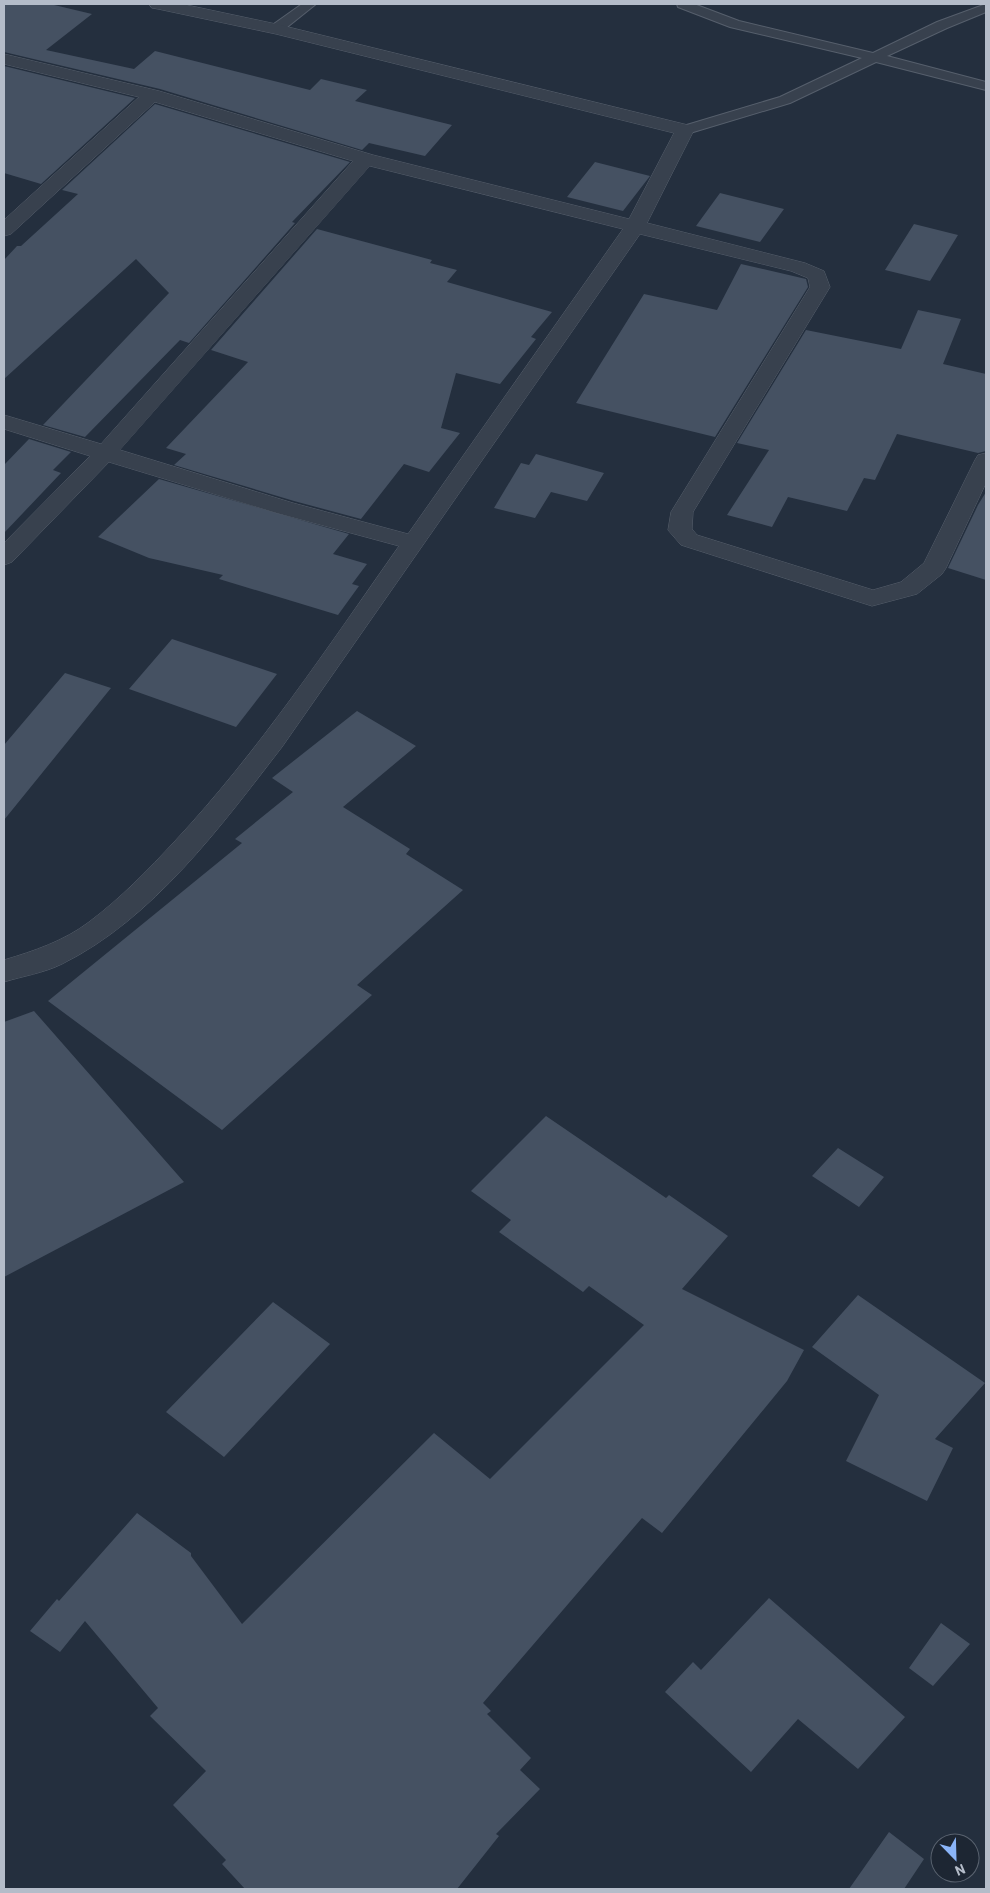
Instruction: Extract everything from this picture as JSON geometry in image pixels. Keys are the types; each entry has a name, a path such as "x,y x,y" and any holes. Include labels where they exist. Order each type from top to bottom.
{"street":[{"path":"4,971 50,958 98,930 150,885 216,814 273,741 635,227 686,130 276,29 158,4"},
{"path":"4,59 152,95 366,159 798,267 818,276 820,287 682,512 680,530 689,540 872,598 909,588 934,568 986,460"},
{"path":"4,230 152,95"},
{"path":"4,557 105,453 366,159"},
{"path":"4,422 285,508 414,542"}],"lane":[{"path":"276,29 310,4"},
{"path":"683,4 735,24 986,86"},
{"path":"686,130 785,100 942,25 986,8"}],"building":[{"path":"4,4 50,4 92,14 46,50 134,69 155,51 310,90 321,79 367,90 355,101 452,125 425,156 369,143 362,150 160,89 4,52"},
{"path":"4,66 135,98 41,184 4,173"},
{"path":"155,104 350,162 292,222 295,223 189,343 180,340 85,437 43,425 169,293 136,259 4,379 4,260 17,246 21,246 78,194 62,190"},
{"path":"595,162 650,176 623,211 567,197"},
{"path":"720,193 784,209 760,242 696,226"},
{"path":"914,224 958,235 930,281 885,270"},
{"path":"317,229 432,260 430,263 457,270 447,282 552,312 531,337 536,339 500,384 456,373 441,428 460,433 429,472 404,464 361,519 174,465 186,454 166,448 248,362 211,350"},
{"path":"741,264 806,279 808,287 715,437 576,403 644,294 717,310"},
{"path":"918,310 961,319 943,364 986,374 986,451 978,453 897,434 875,480 864,478 847,511 788,497 772,527 727,515 769,450 737,443 806,330 901,349"},
{"path":"29,439 71,452 53,470 61,473 4,533 4,465"},
{"path":"536,454 604,473 587,501 551,492 535,518 494,508 521,463 529,465"},
{"path":"159,479 349,534 333,554 367,564 352,584 359,586 338,615 219,579 223,575 149,558 98,537"},
{"path":"986,492 986,580 948,568"},
{"path":"172,639 277,674 236,727 129,689"},
{"path":"65,673 111,688 4,820 4,745"},
{"path":"357,711 416,746 343,807 410,849 406,854 463,890 357,985 372,995 222,1130 48,1001 242,843 235,839 293,792 272,778"},
{"path":"34,1011 184,1182 4,1277 4,1022"},
{"path":"546,1116 666,1198 669,1195 728,1236 682,1289 804,1350 787,1381 662,1533 642,1518 483,1703 491,1711 487,1714 531,1758 520,1770 540,1789 496,1834 499,1836 457,1889 245,1889 222,1864 226,1860 173,1805 206,1771 150,1716 158,1708 85,1621 60,1652 30,1631 137,1513 191,1553 191,1556 242,1624 434,1433 490,1479 644,1325 589,1286 583,1292 499,1232 511,1220 471,1191"},
{"path":"838,1148 884,1177 859,1207 812,1176"},
{"path":"858,1295 985,1383 935,1439 953,1448 927,1501 846,1461 879,1395 812,1347"},
{"path":"273,1302 330,1344 224,1457 166,1412"},
{"path":"769,1598 905,1717 858,1769 798,1719 751,1772 665,1692 693,1662 701,1670"},
{"path":"941,1623 970,1644 933,1686 909,1668"},
{"path":"889,1832 924,1859 904,1889 849,1889"}]}
